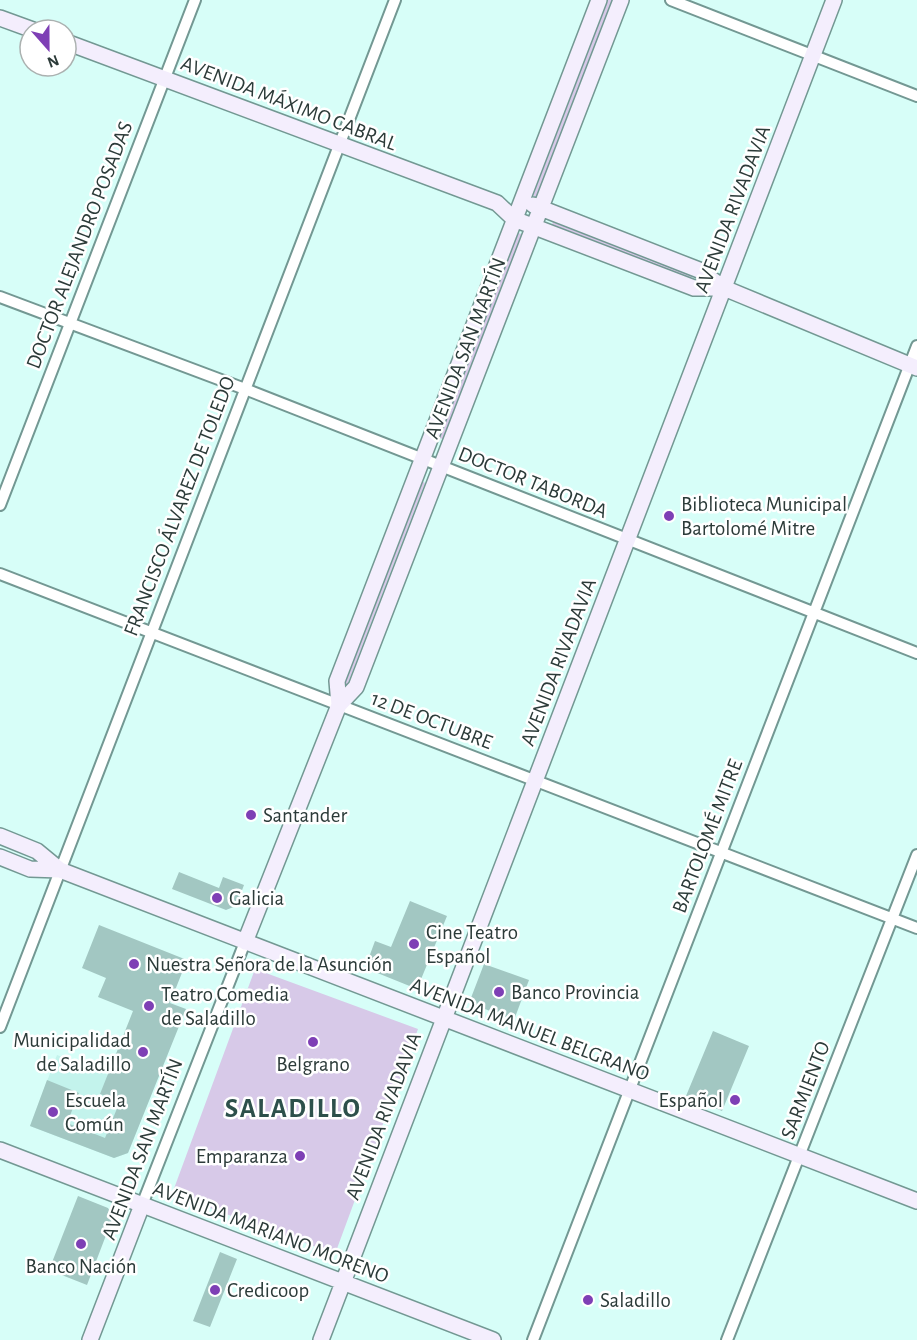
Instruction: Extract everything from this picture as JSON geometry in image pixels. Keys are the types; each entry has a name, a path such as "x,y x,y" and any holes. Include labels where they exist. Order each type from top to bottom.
{"main road":[{"name":"AVENIDA SAN MARTÍN","path":"339,705 337,681 599,0"},
{"name":"AVENIDA SAN MARTÍN","path":"245,942 339,705 356,687 621,0"},
{"name":"AVENIDA RIVADAVIA","path":"321,1340 834,0"},
{"path":"0,18 18,25"},
{"name":"AVENIDA MÁXIMO CABRAL","path":"78,47 497,203 514,219 694,288 724,288"},
{"name":"AVENIDA MÁXIMO CABRAL","path":"497,203 521,201 542,207 699,270 724,288 913,366"},
{"name":"AVENIDA MANUEL BELGRANO","path":"0,836 37,850 60,870"},
{"name":"AVENIDA MANUEL BELGRANO","path":"0,857 30,869 60,870 917,1201"},
{"name":"AVENIDA MARIANO MORENO","path":"0,1150 493,1340"},
{"name":"AVENIDA SAN MARTÍN","path":"90,1340 142,1205"}],"street":[{"name":"DOCTOR ALEJANDRO POSADAS","path":"0,505 195,0"},
{"name":"FRANCISCO ÁLVAREZ DE TOLEDO","path":"0,1027 395,0"},
{"path":"671,0 917,96"},
{"name":"DOCTOR TABORDA","path":"0,297 245,389 917,653"},
{"name":"BARTOLOMÉ MITRE","path":"533,1340 813,614 913,366 917,346"},
{"name":"12 DE OCTUBRE","path":"0,574 917,928"},
{"name":"SARMIENTO","path":"727,1340 917,855"},
{"name":"AVENIDA SAN MARTÍN","path":"142,1205 245,942"}],"shaded area":[{"path":"608,0 613,0 537,197 533,196"},
{"path":"553,221 693,275 691,278 552,225"},
{"path":"518,233 522,234 443,439 439,438"},
{"path":"422,481 425,483 346,688 343,686"},
{"path":"255,969 418,1029 335,1254 172,1194"},
{"name":"Escuela Común","path":"57,1055 152,1092 128,1153 114,1158 30,1126"}],"building":[{"name":"Galicia","path":"179,872 219,888 223,877 244,885 236,906 226,910 172,889"},
{"name":"Cine Teatro Español","path":"410,901 447,916 417,989 365,968 375,941 391,947"},
{"path":"99,925 187,960 170,1003 186,1009 128,1153 114,1158 30,1126 47,1080 79,1093 67,1123 105,1138 120,1101 100,1094 133,1011 98,997 106,978 82,968"},
{"name":"Banco Provincia","path":"484,964 529,980 514,1020 469,1003"},
{"path":"713,1031 749,1046 722,1111 686,1096"},
{"name":"Banco Nación","path":"78,1196 108,1208 113,1217 87,1285 49,1270"},
{"name":"Credicoop","path":"220,1252 237,1259 210,1327 193,1321"}],"place":[{"name":"Biblioteca Municipal Bartolomé Mitre","path":"669,516"},
{"name":"Santander","path":"251,815"},
{"name":"Galicia","path":"217,898"},
{"name":"Cine Teatro Español","path":"414,944"},
{"name":"Nuestra Señora de la Asunción","path":"134,964"},
{"name":"Banco Provincia","path":"499,992"},
{"name":"Teatro Comedia de Saladillo","path":"149,1006"},
{"name":"Belgrano","path":"313,1042"},
{"name":"Municipalidad de Saladillo","path":"143,1052"},
{"name":"Español","path":"735,1100"},
{"name":"Escuela Común","path":"53,1112"},
{"name":"Emparanza","path":"300,1156"},
{"name":"Banco Nación","path":"81,1244"},
{"name":"Credicoop","path":"215,1290"},
{"name":"Saladillo","path":"588,1300"}],"district":[{"name":"SALADILLO","path":"293,1108"}]}
